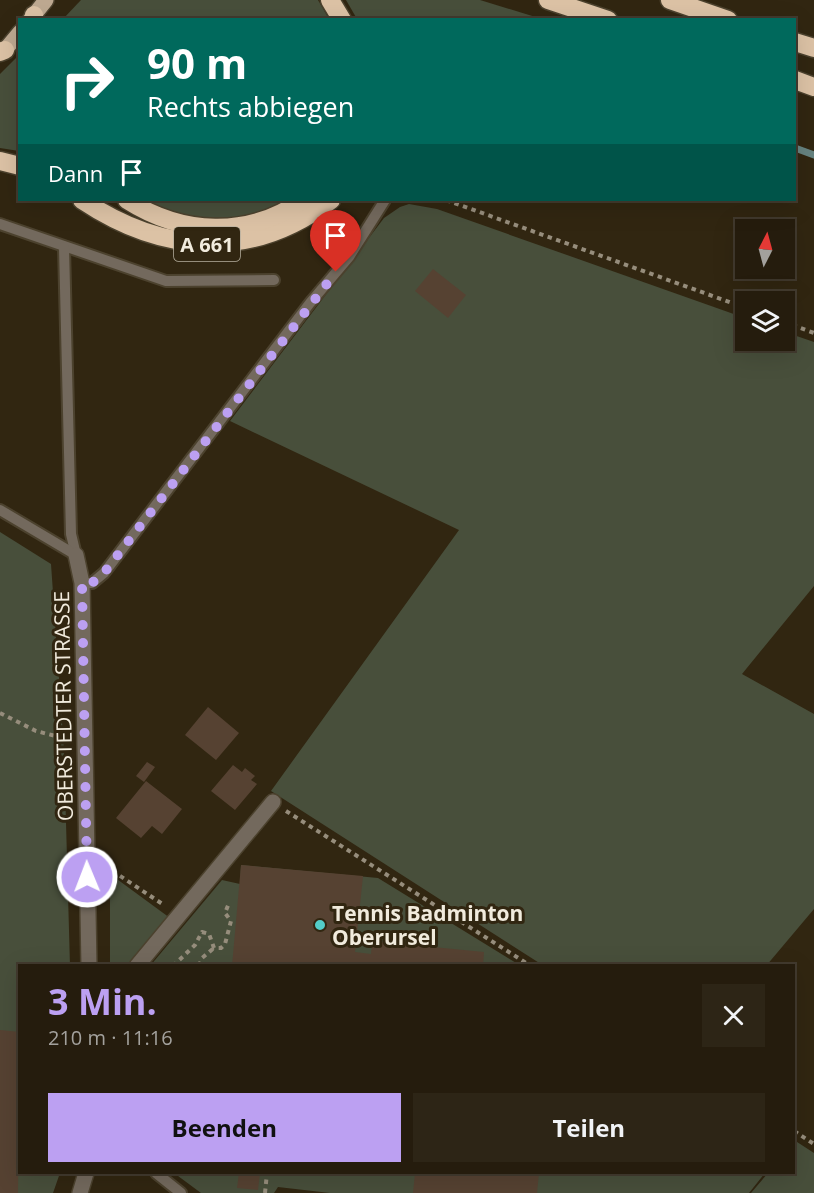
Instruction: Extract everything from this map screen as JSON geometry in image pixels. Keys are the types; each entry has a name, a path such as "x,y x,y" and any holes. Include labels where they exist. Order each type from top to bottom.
{"highway":[{"path":"330,0 341,18"},
{"path":"548,0 602,18"},
{"path":"670,0 722,18"},
{"path":"796,42 814,48"},
{"path":"0,161 18,166"},
{"name":"A 661","path":"84,201 103,214 153,236 207,244 231,243 278,230 330,201"},
{"path":"129,201 158,218 206,228 250,224 274,216 301,201"}],"main road":[{"path":"33,18 46,0"},
{"path":"2,51 18,34"}],"street":[{"name":"OBERSTEDTER STRASSE","path":"76,555 82,583 89,964"},
{"path":"139,964 273,802"},
{"path":"80,1193 86,1174"}],"lane":[{"path":"82,583 92,583 104,573 310,303 349,257 384,201"},
{"path":"0,224 166,281 274,280"},
{"path":"64,247 71,534 76,555"},
{"path":"0,510 76,555"},
{"path":"157,1174 181,1193"}],"path":[{"path":"449,201 735,304"},
{"path":"795,326 814,333"},
{"path":"0,713 36,731 61,739"},
{"path":"273,802 528,964"},
{"path":"87,854 180,915"},
{"path":"200,964 202,958 214,948 222,948 225,944 231,921 225,913 229,903"},
{"path":"175,964 195,945 202,932 209,934 214,948"},
{"path":"795,1132 814,1144"},
{"path":"265,1193 267,1174"}],"green space":[{"path":"81,0 318,0 328,18 64,18"},
{"path":"346,0 480,0 539,18 356,18"},
{"path":"18,58 18,151 0,148 0,74"},
{"path":"142,201 292,201 254,217 217,223 180,218"},
{"path":"409,204 437,209 735,314 735,351 795,351 795,335 814,342 814,586 742,674 814,714 814,909 768,964 541,964 271,791 459,530 230,421 384,218"},
{"path":"0,532 51,564 64,750 70,964 18,964 18,1174 60,1174 53,1193 0,1193"},
{"name":"Tennis Badminton Oberursel","path":"241,865 378,878 518,964 152,964 222,880 240,884"},
{"path":"110,874 170,918 131,964 110,964"},
{"path":"795,1141 814,1153 814,1193 751,1193 767,1174 795,1174"},
{"path":"175,1174 764,1174 749,1193 330,1193 278,1187 274,1193 201,1193"}],"building":[{"path":"433,269 466,295 448,318 415,291"},
{"path":"208,707 239,733 216,760 185,735"},
{"path":"147,762 155,767 144,782 136,776"},
{"path":"233,765 242,772 245,768 255,776 251,780 257,784 235,810 211,791"},
{"path":"146,781 182,809 162,834 152,826 141,838 116,818"},
{"path":"241,865 363,876 355,952 371,954 372,941 484,952 483,964 232,964"},
{"path":"0,1030 18,1032 18,1174 18,1193 0,1193"},
{"path":"239,1174 260,1174 258,1190 237,1188"},
{"path":"415,1174 539,1174 537,1193 413,1193"}],"waterway":[{"path":"796,148 814,155"}],"place":[{"name":"Tennis Badminton Oberursel","path":"320,925"}],"route":[{"path":"87,877 82,583 92,583 104,573 336,272"}]}
